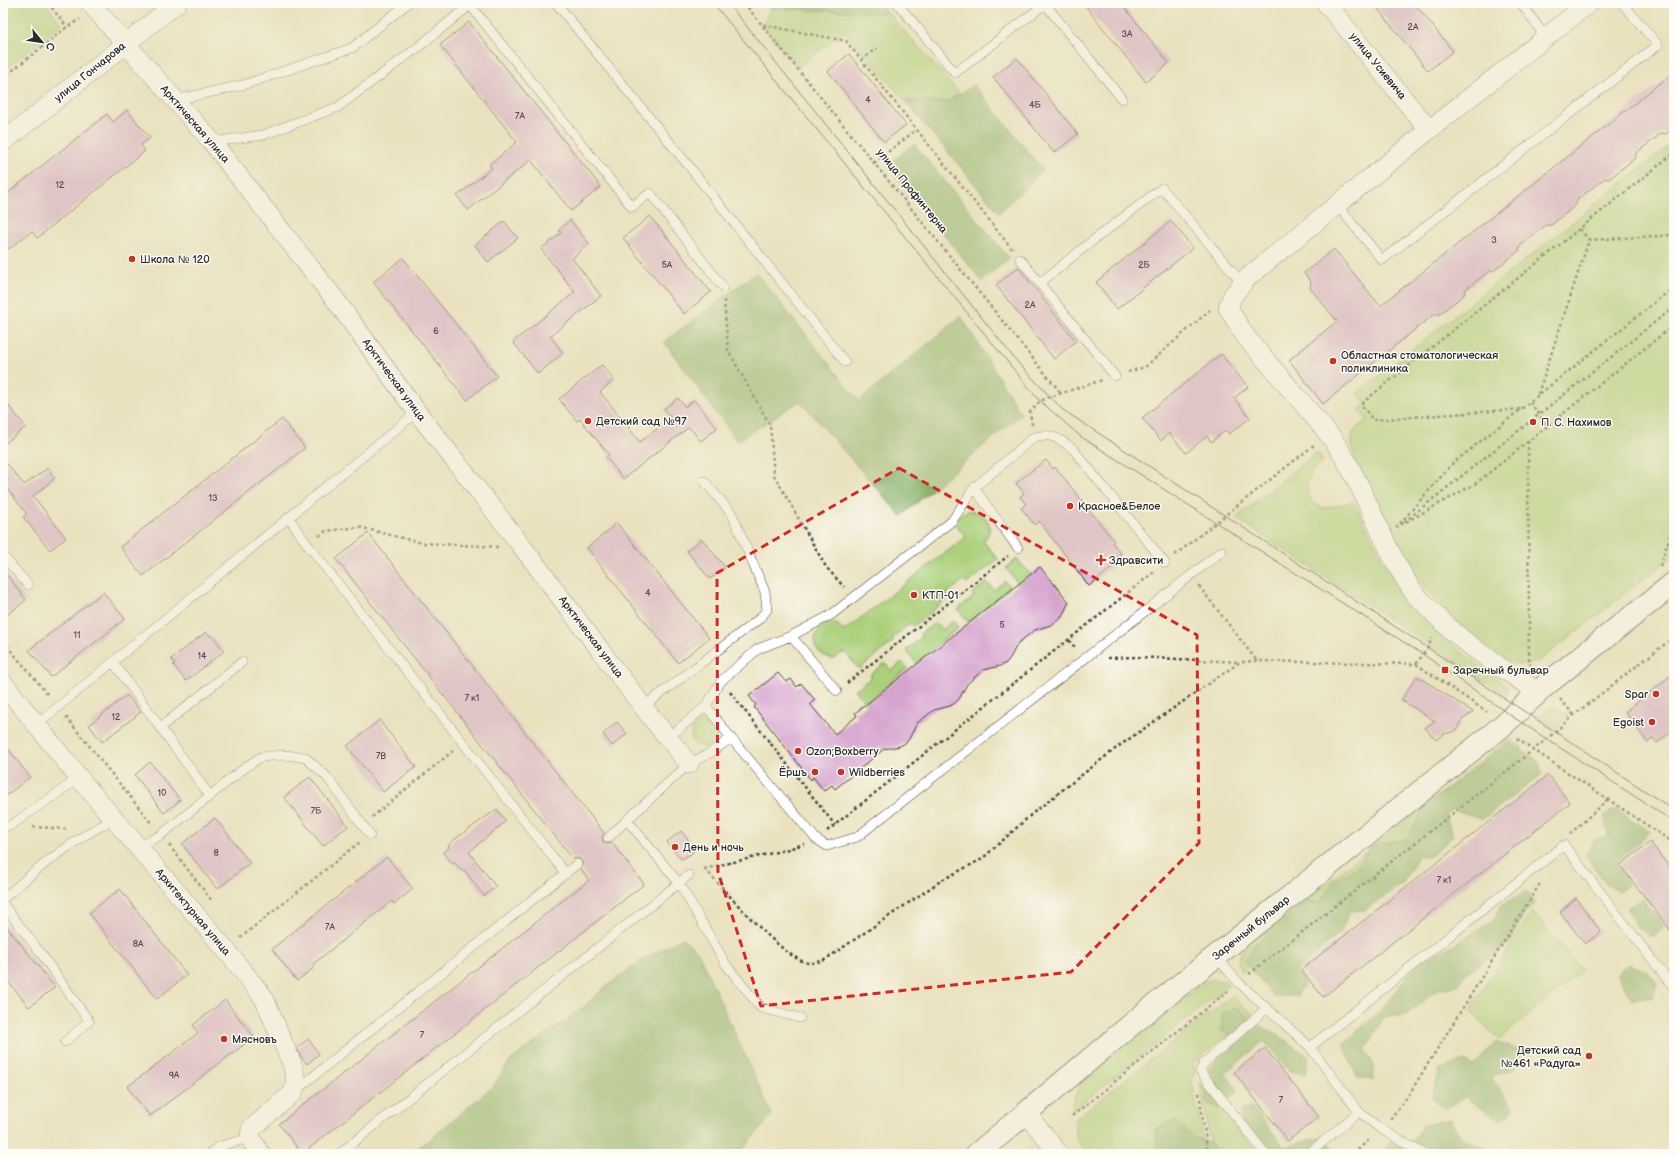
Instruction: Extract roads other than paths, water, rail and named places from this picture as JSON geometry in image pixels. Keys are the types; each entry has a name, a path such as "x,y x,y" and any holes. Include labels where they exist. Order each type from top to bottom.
{"street":[{"name":"улица Гончарова","path":"3,142 177,3"},
{"name":"улица Усиевича","path":"1326,3 1429,130"},
{"path":"1543,688 1477,652 1439,619 1415,594 1381,535 1364,495 1340,450 1332,438 1246,337 1228,308 1233,295 1242,283 1429,130 1590,3"},
{"name":"Арктическая улица","path":"92,6 174,101 212,142 337,302 416,412 524,549 643,707 689,764"},
{"name":"Заречный бульвар","path":"977,1154 1144,1014 1502,726 1543,688 1674,583"},
{"name":"Архитектурная улица","path":"3,683 36,726 138,847 233,944 264,998 292,1064 296,1079 293,1093"},
{"path":"261,1154 250,1138 251,1129 293,1093"},
{"path":"1026,1113 1059,1154"}],"lane":[{"path":"174,101 242,85 352,48 408,3"},
{"path":"556,3 688,165 844,362"},
{"path":"897,3 955,73 1045,4 1122,100"},
{"path":"1521,3 1546,38"},
{"path":"1337,205 1382,260 1658,45 1622,3"},
{"path":"212,142 263,135 338,107 417,48 470,5 632,207 650,193 723,287"},
{"path":"1040,283 1086,245 1162,188 1242,283"},
{"path":"1020,259 1115,376"},
{"path":"36,726 416,412"},
{"path":"668,738 706,706 720,681 758,649 791,636 831,614 952,521 974,488 1034,437 1045,434 1057,437 1073,450 1165,563"},
{"path":"643,707 759,619 767,610 765,592 732,514 704,481"},
{"path":"974,488 1018,548"},
{"path":"289,518 307,544 566,874"},
{"path":"706,706 816,839 827,846 857,837 1085,660 1222,551"},
{"path":"3,556 28,585"},
{"path":"791,636 837,691"},
{"path":"113,662 210,796"},
{"path":"161,727 242,662"},
{"path":"608,838 689,764 710,753 731,738"},
{"path":"138,847 161,835 247,766 261,757 283,755 305,757 327,777 370,835"},
{"path":"7,826 79,778"},
{"path":"3,899 24,880 92,830 114,819"},
{"path":"627,820 679,883 727,966 761,1008 800,1018"},
{"path":"1310,1047 1564,845 1674,988"},
{"path":"293,1093 577,864"},
{"path":"339,1154 689,875"},
{"path":"3,904 42,955 89,1021 65,1042"},
{"path":"1216,957 1239,982 1310,1047 1359,1112 1381,1129 1424,1154"},
{"path":"1267,1008 1204,1064 1200,1071 1267,1154"},
{"path":"1308,1154 1359,1112"},
{"path":"210,1154 220,1146 250,1138"}],"tram line":[{"path":"713,3 1038,399 1080,436 1424,655 1513,717 1674,822"},
{"path":"728,3 1019,364 1063,410 1674,810"}],"place":[{"name":"Школа № 120","path":"132,259"},
{"name":"Областная стоматологическая поликлиника","path":"1333,361"},
{"name":"Детский сад №97","path":"588,421"},
{"name":"П. С. Нахимов","path":"1533,422"},
{"name":"Красное&Белое","path":"1070,506"},
{"name":"Здравсити","path":"1101,560"},
{"name":"КТП-01","path":"914,595"},
{"name":"Заречный бульвар","path":"1445,670"},
{"name":"Spar","path":"1656,694"},
{"name":"Egoist","path":"1652,722"},
{"name":"Ozon;Boxberry","path":"798,751"},
{"name":"Ёршъ","path":"815,772"},
{"name":"Wildberries","path":"841,772"},
{"name":"День и ночь","path":"675,847"},
{"name":"Мясновъ","path":"224,1039"},
{"name":"Детский сад №461 «Радуга»","path":"1589,1056"}]}
